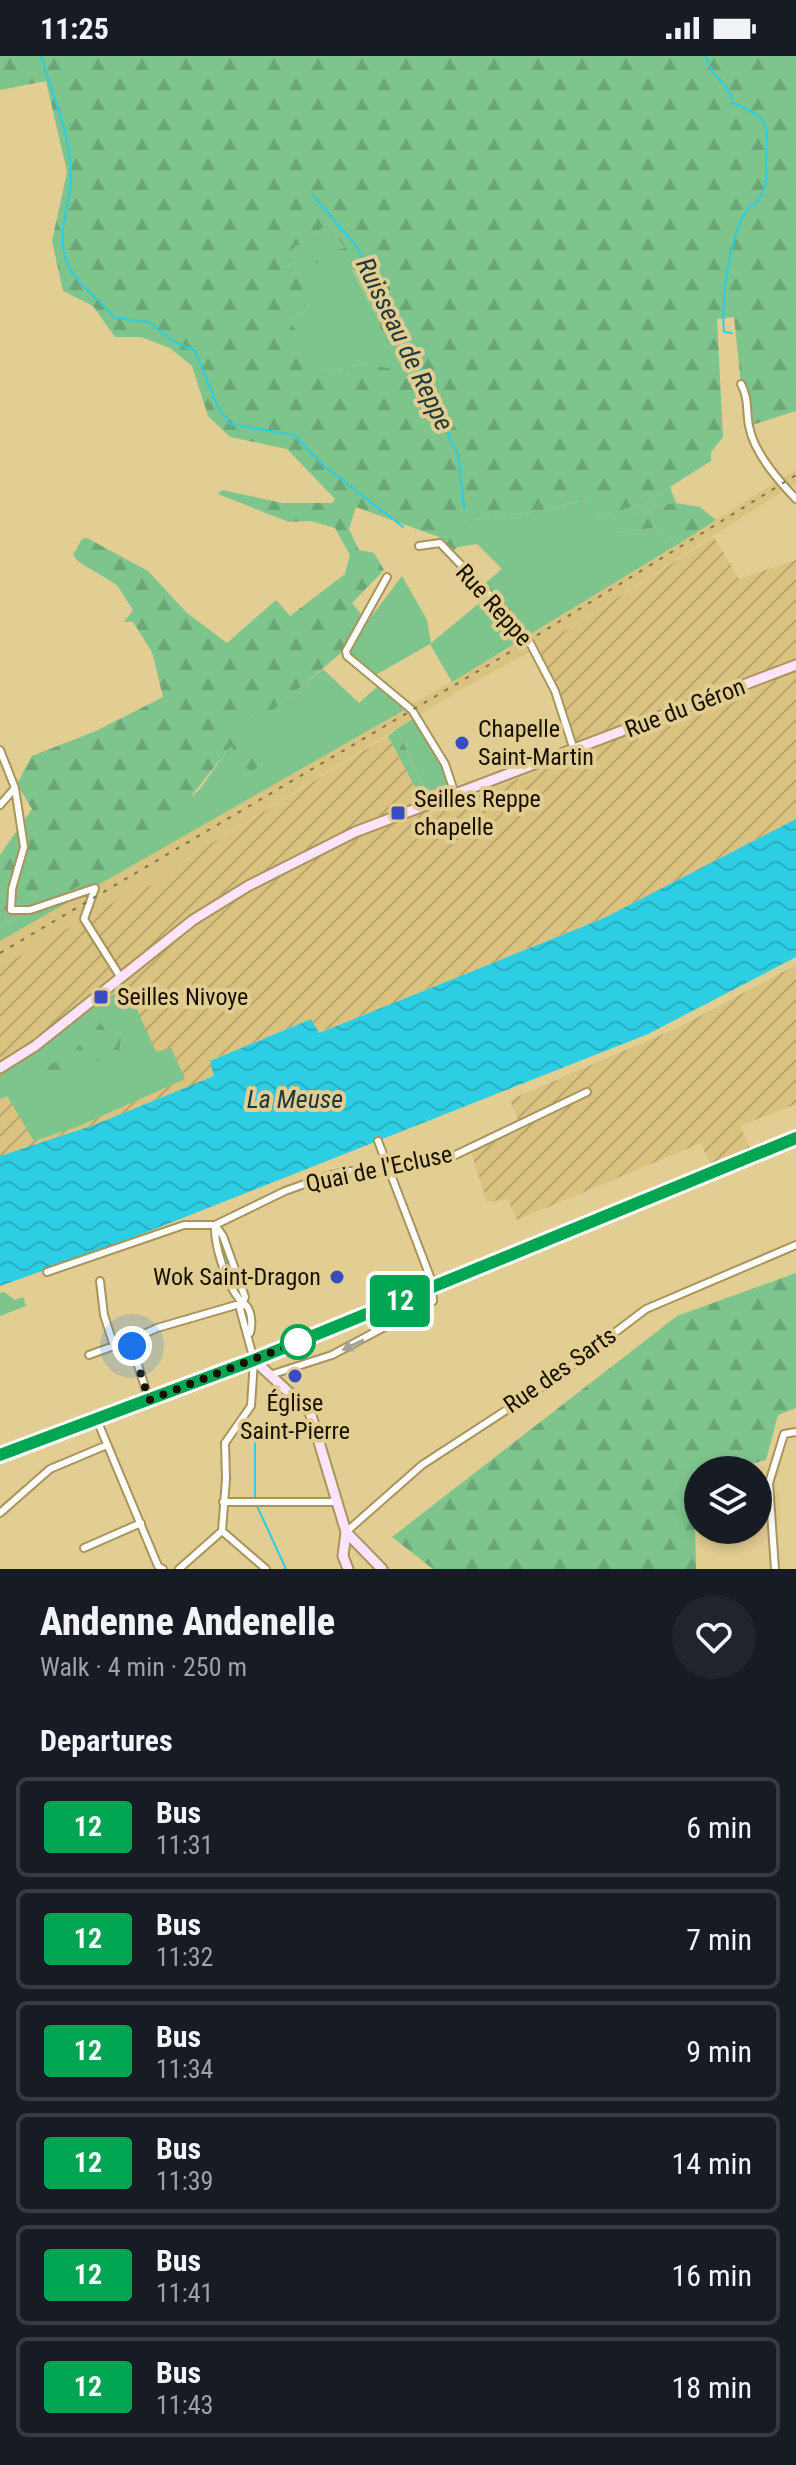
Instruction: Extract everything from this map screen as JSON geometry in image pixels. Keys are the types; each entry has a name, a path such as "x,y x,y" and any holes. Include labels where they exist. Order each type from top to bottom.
{"main road":[{"name":"Rue du Géron","path":"574,750 796,665"},
{"path":"0,1068 35,1046 193,920 248,886 355,832 574,750"},
{"path":"0,1455 254,1360 796,1138"},
{"path":"254,1360 310,1412 346,1532 343,1556 348,1569"},
{"path":"346,1532 382,1569"}],"street":[{"path":"741,384 747,394 749,430 756,447 796,499"},
{"name":"Rue Reppe","path":"419,546 440,543 519,626 555,691 574,750"},
{"path":"387,577 346,651 347,656 412,710 445,764 455,794"},
{"path":"0,750 15,788 24,847 12,889 11,910 30,910 81,890 95,888 84,919 121,978"},
{"path":"0,805 15,788"},
{"name":"Quai de l'Ecluse","path":"215,1225 285,1191 327,1176 348,1171 389,1172 447,1159 587,1092"},
{"path":"270,1375 332,1355 433,1301 433,1287 378,1141"},
{"path":"47,1272 184,1225 215,1225 223,1236 245,1297 240,1309 250,1333 254,1360 251,1406 242,1423 227,1437 222,1531 179,1569"},
{"name":"Rue des Sarts","path":"346,1532 422,1465 551,1381 646,1309 784,1253 796,1245"},
{"path":"100,1281 104,1315 114,1346"},
{"path":"89,1355 157,1328 243,1303"},
{"path":"133,1339 132,1346 149,1400"},
{"path":"97,1420 158,1566 163,1569"},
{"path":"775,1569 769,1483 784,1434 796,1432"},
{"path":"0,1513 50,1469 107,1445"},
{"path":"223,1502 338,1502"},
{"path":"84,1548 141,1523"},
{"path":"222,1531 266,1569"}],"shaded area":[{"path":"796,470 796,483 539,647 458,691 174,866 153,885 128,894 0,967 0,941 501,653"},
{"path":"714,537 739,579 796,560 796,819 604,918 318,1033 311,1019 211,1060 215,1076 94,1125 0,1156 0,967 128,894 153,885 174,866 388,736 429,813 579,755 539,647"},
{"path":"796,965 796,1104 740,1126 751,1150 712,1168 701,1143 517,1220 508,1199 487,1202 471,1152 521,1128 510,1100 679,1027"}],"green space":[{"path":"0,56 796,56 796,411 752,425 741,384 734,317 717,319 723,437 711,452 711,461 643,504 597,517 588,499 532,512 453,522 458,547 454,550 439,537 356,507 349,529 359,550 374,553 384,570 352,603 361,614 342,652 257,724 250,717 236,724 262,764 250,773 231,746 169,824 96,877 0,928 0,855 32,809 17,784 32,756 96,731 163,697 152,652 133,622 124,622 133,610 117,585 79,562 73,555 82,539 87,538 148,571 187,613 227,643 276,600 290,616 345,574 350,555 335,528 311,521 289,522 218,494 222,490 282,503 332,503 335,499 287,449 230,437 208,416 192,366 170,348 141,337 115,337 93,306 63,291 52,241 67,172 46,81 0,90","holes":["328,224 345,248 329,251 336,275 353,270 378,320 392,369 363,363 333,373 301,359 306,342 290,323 309,306 315,292 292,272 318,262 316,253 287,266 276,260"]},
{"path":"328,224 345,248 337,274 352,270 378,320 393,370 363,363 333,373 300,359 290,323 309,306 291,272 317,254 286,266 275,260"},
{"path":"670,487 676,503 652,506 616,523 615,533 658,527 662,535 683,541 452,682 430,644 372,677 342,652 361,614 368,621 402,576 427,620 431,643 482,601 484,584 502,569 477,544 458,547 452,522 532,512 589,499 597,517 643,504"},
{"path":"676,503 700,507 716,520 683,541 662,535 658,527 615,533 615,523 652,506"},
{"path":"323,669 359,703 377,687 406,709 0,941 0,928 96,877 200,789 231,745 261,764 235,724 251,716 257,723"},
{"path":"416,717 437,751 454,790 430,799 397,729"},
{"path":"397,729 430,799 423,802 388,736"},
{"path":"116,992 131,996 156,1052 171,1048 185,1079 77,1127 34,1141 7,1096 0,1099 0,1076"},
{"path":"101,1023 121,1034 119,1053 49,1080 30,1076 72,1053"},
{"path":"796,1273 796,1408 778,1415 767,1456 684,1456 684,1544 695,1544 696,1569 433,1569 392,1537 677,1316"},
{"path":"4,1292 15,1300 23,1297 26,1306 0,1316 0,1293"}],"water":[{"name":"La Meuse","path":"796,819 796,957 648,1034 109,1247 0,1286 0,1156 94,1125 214,1076 210,1061 311,1019 319,1033 604,918"}],"waterway":[{"path":"41,56 70,160 63,246 73,274 115,318 149,322 173,341 195,351 217,405 230,424 294,435 324,466 403,527"},
{"path":"706,56 733,103 761,119 766,132 765,187 740,223 728,270 724,332 732,333"},
{"name":"Ruisseau de Reppe","path":"313,195 356,246 425,373 430,396 444,415 450,441 458,453 464,508"},
{"path":"219,1240 233,1276"},
{"path":"244,1309 248,1326"},
{"path":"255,1430 255,1500"},
{"path":"257,1506 286,1569"}],"railway":[{"path":"0,953 497,660 796,475"}],"bus line":[{"name":"12","path":"0,1455 254,1360 796,1138"}],"place":[{"name":"Chapelle Saint-Martin","path":"462,743"},
{"name":"Seilles Reppe chapelle","path":"398,813"},
{"name":"Seilles Nivoye","path":"101,997"},
{"name":"Wok Saint-Dragon","path":"337,1277"},
{"name":"Église Saint-Pierre","path":"295,1376"}],"route":[{"path":"132,1346 149,1400 298,1342"}]}
